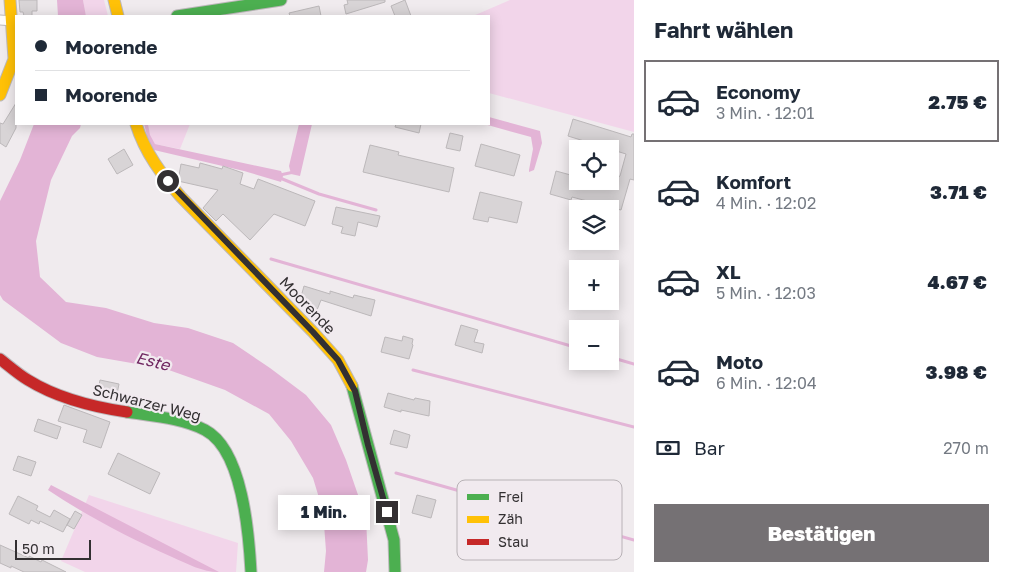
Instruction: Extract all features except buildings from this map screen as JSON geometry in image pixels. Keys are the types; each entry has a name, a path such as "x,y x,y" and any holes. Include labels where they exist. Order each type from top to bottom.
{"street":[{"path":"0,94 14,59 13,21 10,0"},
{"path":"114,0 118,15"},
{"path":"184,15 282,0"},
{"path":"0,20 13,21"},
{"name":"Moorende","path":"136,125 142,143 162,175 313,332 338,360 348,376 355,391 391,527 394,540 395,572"},
{"name":"Schwarzer Weg","path":"0,359 27,380 97,407 187,424 212,434 227,454 241,490 250,544 251,572"}],"shaded area":[{"path":"83,0 104,0 108,15 86,15"},
{"path":"510,0 634,0 634,132 490,93 490,15 475,15"},
{"path":"148,125 190,125 180,149 155,144 150,137"},
{"path":"89,495 238,543 236,572 85,572 61,561"}],"water":[{"path":"57,0 83,0 86,15 58,15"},
{"path":"490,117 540,131 542,143 534,170 529,172 533,149 531,137 488,125 490,125"},
{"name":"Este","path":"34,125 81,125 72,136 51,180 36,241 40,277 66,302 106,308 154,323 188,328 233,343 306,395 331,425 346,460 366,518 368,560 366,572 324,572 326,551 323,511 313,478 291,441 269,414 225,390 166,369 97,357 61,343 3,300 0,295 0,201 20,160"},
{"path":"144,125 148,125 150,135 155,144 281,171 283,176 281,182 244,171 154,150 148,140"},
{"path":"299,125 312,125 300,176 291,174 289,166"},
{"path":"51,485 219,572 195,567 156,550 93,518 48,490"}],"waterway":[{"path":"280,175 294,172"},
{"path":"280,178 319,194 376,210"},
{"path":"271,259 569,345"},
{"path":"619,360 634,364"},
{"path":"413,370 634,427"},
{"path":"396,473 457,490"},
{"path":"622,537 634,540"}],"traffic: fast":[{"path":"184,15 281,0"},
{"path":"352,386 394,540 395,572"},
{"path":"127,412 187,423 205,430 218,440 228,455 242,495 246,516 251,572"}],"traffic: slow":[{"path":"0,95 14,59 10,0"},
{"path":"114,0 118,15"},
{"path":"136,125 149,154 174,189 313,332 338,360 352,386"}],"traffic: jam":[{"path":"0,359 24,378 51,392 88,404 127,412"}],"route":[{"path":"168,181 338,360 355,391 387,512"}]}
